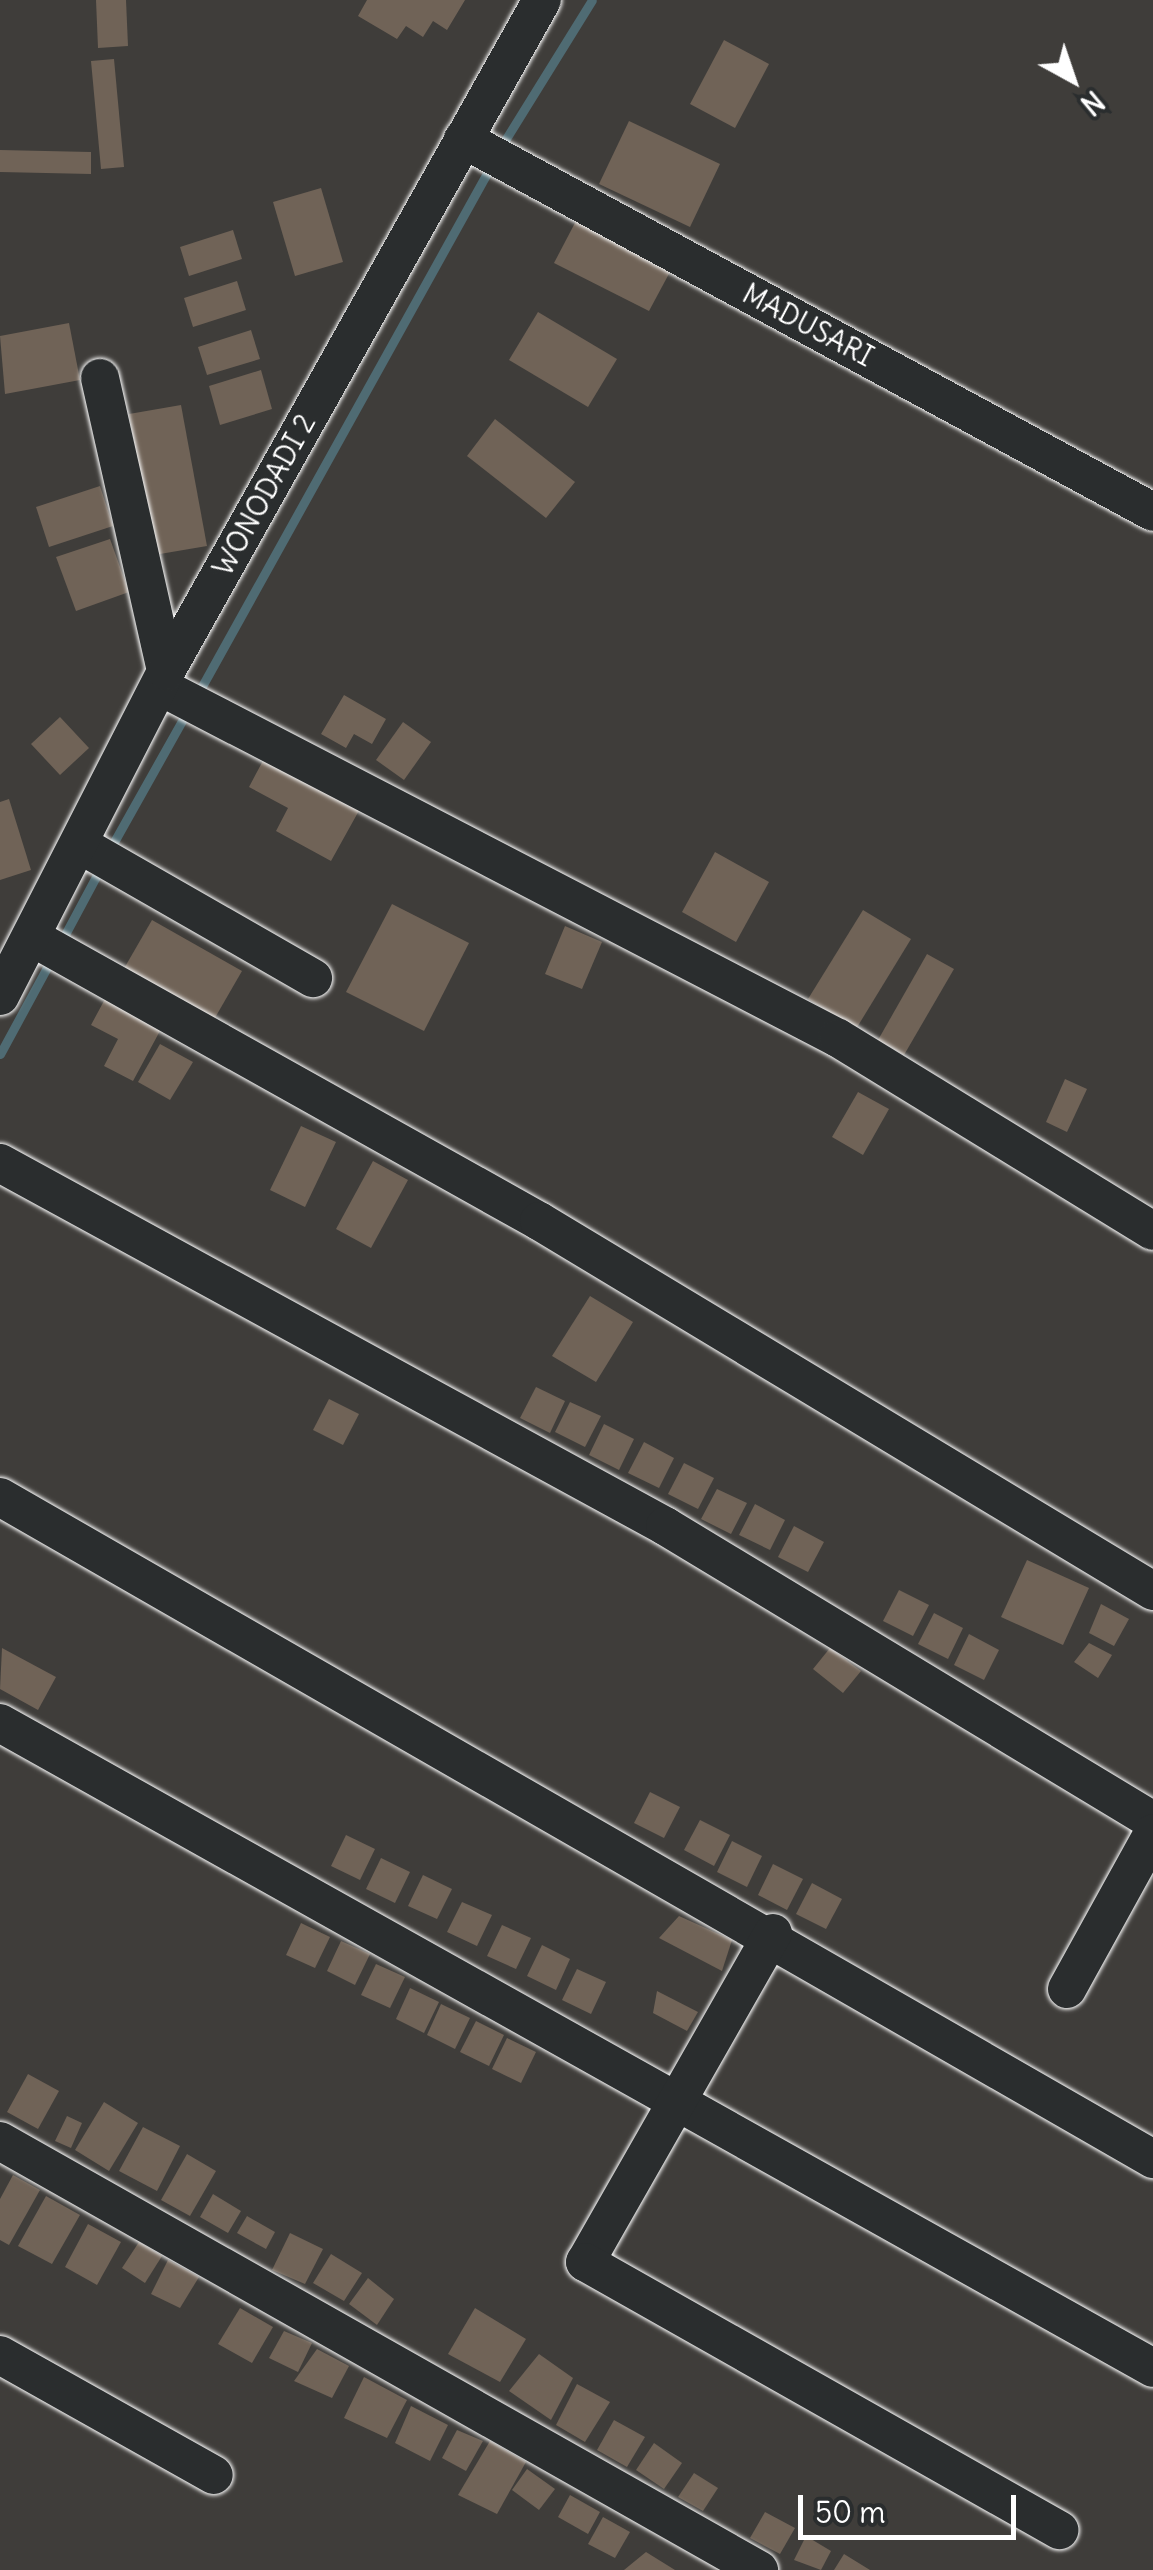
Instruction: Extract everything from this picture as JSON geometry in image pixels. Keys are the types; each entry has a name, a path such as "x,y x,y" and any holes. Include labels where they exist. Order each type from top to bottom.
{"street":[{"name":"WONODADI 2","path":"0,996 50,949 99,856 177,690 542,0"},
{"name":"MADUSARI","path":"466,140 1153,512"},
{"path":"100,378 177,690 838,1038 1153,1231"},
{"path":"99,856 312,978"},
{"path":"50,949 539,1221 1153,1591"},
{"path":"0,1164 665,1526 1153,1820"},
{"path":"0,1497 773,1933 1153,2159"},
{"path":"0,1723 674,2108 1153,2368"},
{"path":"1067,1989 1153,1833"},
{"path":"773,1933 585,2262 1060,2530"},
{"path":"0,2141 759,2570"},
{"path":"0,2355 214,2476"}],"building":[{"path":"96,0 126,0 128,46 98,48"},
{"path":"367,0 465,0 447,30 433,21 423,37 406,26 397,39 358,16"},
{"path":"724,40 769,64 735,128 690,104"},
{"path":"114,59 124,167 101,169 91,61"},
{"path":"629,121 720,164 690,227 599,184"},
{"path":"0,150 91,152 91,174 0,172"},
{"path":"321,188 343,262 295,276 273,202"},
{"path":"576,221 671,270 649,311 554,263"},
{"path":"233,230 242,259 189,276 180,247"},
{"path":"237,281 246,310 193,327 184,298"},
{"path":"538,312 617,359 588,407 509,360"},
{"path":"69,323 80,380 5,394 0,336"},
{"path":"251,330 260,359 207,375 198,347"},
{"path":"261,370 272,409 220,425 209,386"},
{"path":"181,405 207,546 154,555 129,414"},
{"path":"495,419 575,482 546,518 467,456"},
{"path":"100,486 113,526 49,547 36,507"},
{"path":"110,539 129,592 76,611 56,557"},
{"path":"344,695 386,719 372,744 354,734 346,748 321,734"},
{"path":"60,717 89,748 60,775 31,744"},
{"path":"403,722 431,742 404,780 376,760"},
{"path":"266,755 361,807 331,861 276,831 288,808 249,787"},
{"path":"9,799 31,870 0,880 0,802"},
{"path":"715,852 769,882 736,942 682,912"},
{"path":"392,904 469,943 424,1031 346,992"},
{"path":"863,910 911,939 856,1029 808,999"},
{"path":"152,920 242,971 212,1023 122,972"},
{"path":"565,926 602,942 582,989 545,974"},
{"path":"927,954 954,969 904,1055 878,1040"},
{"path":"105,999 161,1029 133,1081 104,1066 118,1039 91,1025"},
{"path":"160,1044 193,1062 170,1100 138,1082"},
{"path":"1065,1079 1087,1089 1067,1132 1046,1122"},
{"path":"858,1092 889,1109 863,1155 832,1137"},
{"path":"301,1126 336,1142 305,1207 270,1190"},
{"path":"373,1161 408,1180 371,1248 336,1229"},
{"path":"590,1296 633,1322 596,1382 552,1356"},
{"path":"536,1387 565,1401 550,1433 520,1418"},
{"path":"329,1399 359,1414 343,1445 313,1430"},
{"path":"570,1402 601,1416 585,1447 555,1432"},
{"path":"604,1424 634,1439 619,1470 589,1455"},
{"path":"644,1442 674,1458 659,1488 628,1473"},
{"path":"684,1463 714,1478 698,1509 668,1494"},
{"path":"717,1489 747,1503 731,1534 701,1519"},
{"path":"755,1504 785,1520 770,1550 739,1535"},
{"path":"794,1526 824,1542 808,1572 778,1557"},
{"path":"1027,1560 1089,1588 1063,1645 1001,1617"},
{"path":"899,1590 929,1605 913,1636 883,1621"},
{"path":"1101,1604 1129,1619 1114,1646 1089,1633"},
{"path":"934,1613 963,1628 948,1659 918,1644"},
{"path":"969,1634 999,1650 984,1680 954,1665"},
{"path":"1089,1643 1112,1655 1098,1678 1074,1662"},
{"path":"2,1648 56,1677 38,1710 0,1689"},
{"path":"830,1648 861,1671 843,1693 813,1669"},
{"path":"650,1792 680,1807 664,1838 634,1823"},
{"path":"700,1820 730,1835 714,1866 684,1850"},
{"path":"346,1835 375,1849 360,1880 331,1866"},
{"path":"732,1841 762,1856 747,1887 717,1872"},
{"path":"381,1858 410,1872 395,1903 366,1889"},
{"path":"773,1864 803,1879 787,1910 758,1895"},
{"path":"423,1875 452,1889 437,1919 408,1906"},
{"path":"812,1883 842,1899 826,1929 796,1914"},
{"path":"462,1902 492,1915 477,1946 447,1932"},
{"path":"679,1916 732,1940 722,1971 659,1938"},
{"path":"301,1923 330,1937 315,1968 286,1955"},
{"path":"502,1925 531,1938 516,1969 487,1956"},
{"path":"341,1941 370,1954 355,1985 327,1971"},
{"path":"542,1945 570,1959 556,1990 527,1976"},
{"path":"376,1964 405,1977 390,2008 361,1995"},
{"path":"577,1969 606,1982 591,2014 562,2000"},
{"path":"410,1988 439,2002 424,2033 396,2019"},
{"path":"657,1991 698,2012 687,2031 653,2013"},
{"path":"441,2004 470,2018 455,2049 427,2035"},
{"path":"476,2021 504,2035 489,2066 460,2052"},
{"path":"507,2038 536,2052 521,2083 492,2069"},
{"path":"28,2074 59,2091 38,2129 7,2112"},
{"path":"104,2102 138,2123 109,2171 75,2150"},
{"path":"67,2116 82,2123 71,2148 55,2141"},
{"path":"143,2127 180,2146 157,2191 119,2171"},
{"path":"187,2154 216,2171 190,2216 161,2200"},
{"path":"13,2175 40,2190 9,2245 0,2240 0,2199"},
{"path":"213,2194 241,2211 228,2233 200,2217"},
{"path":"46,2196 80,2215 52,2264 18,2246"},
{"path":"247,2216 275,2232 266,2249 237,2233"},
{"path":"88,2224 121,2242 97,2285 65,2267"},
{"path":"290,2233 323,2249 305,2284 272,2270"},
{"path":"139,2242 162,2256 145,2283 122,2268"},
{"path":"331,2254 362,2273 344,2301 313,2283"},
{"path":"168,2260 199,2277 180,2308 151,2294"},
{"path":"368,2278 394,2299 377,2325 349,2304"},
{"path":"240,2308 273,2327 252,2363 218,2344"},
{"path":"475,2308 526,2339 500,2382 448,2354"},
{"path":"284,2331 312,2343 298,2372 269,2358"},
{"path":"317,2349 349,2366 332,2398 294,2381"},
{"path":"539,2354 573,2378 551,2420 509,2391"},
{"path":"364,2377 407,2400 387,2438 344,2418"},
{"path":"577,2384 610,2402 585,2442 556,2425"},
{"path":"411,2406 448,2425 430,2461 395,2443"},
{"path":"614,2420 645,2437 627,2467 597,2450"},
{"path":"457,2430 483,2441 466,2471 442,2458"},
{"path":"490,2441 526,2462 497,2514 458,2495"},
{"path":"654,2443 682,2463 664,2489 636,2470"},
{"path":"527,2469 555,2489 539,2510 512,2490"},
{"path":"694,2473 718,2488 703,2511 678,2497"},
{"path":"570,2495 600,2512 588,2534 558,2517"},
{"path":"765,2512 795,2528 780,2554 750,2538"},
{"path":"603,2517 630,2532 615,2558 588,2544"},
{"path":"806,2536 831,2551 821,2570 794,2560"},
{"path":"646,2552 675,2570 624,2570"},
{"path":"844,2554 870,2570 834,2570"}],"waterway":[{"path":"499,150 592,0"},
{"path":"196,697 492,164"},
{"path":"110,849 188,710"},
{"path":"61,942 101,867"},
{"path":"0,1054 51,960"}]}
